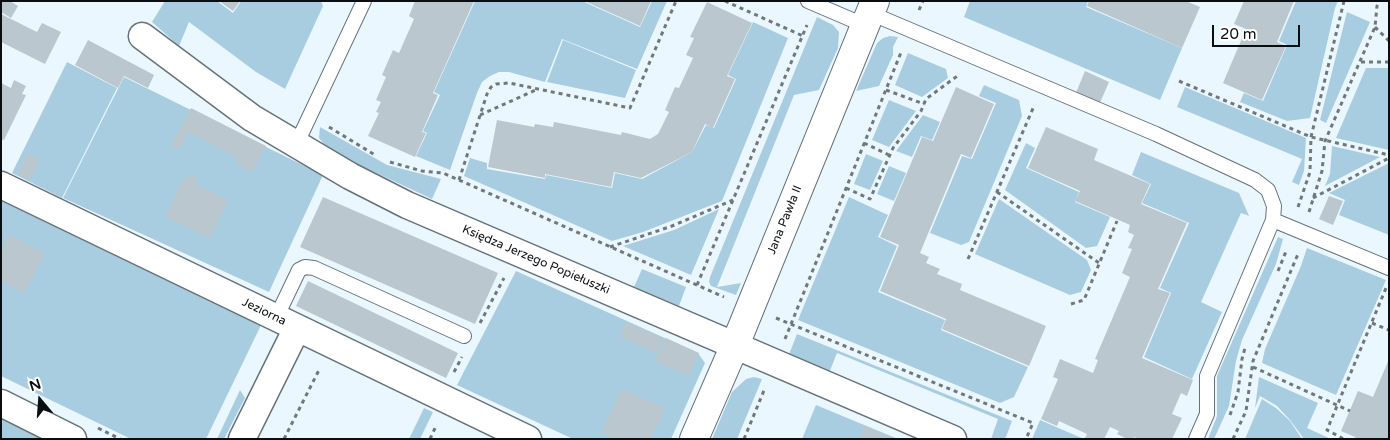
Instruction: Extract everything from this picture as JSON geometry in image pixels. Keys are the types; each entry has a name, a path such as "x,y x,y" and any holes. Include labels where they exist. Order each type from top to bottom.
{"street":[{"name":"Jana Pawła II","path":"694,439 735,345 870,13"},
{"name":"Księdza Jerzego Popiełuszki","path":"142,36 252,118 350,176 407,205 954,439"},
{"name":"Jeziorna","path":"1,185 528,439"},
{"path":"242,439 286,323"},
{"path":"1,403 73,439"}],"lane":[{"path":"296,145 364,1"},
{"path":"812,3 870,13 1156,134 1255,180 1268,190 1274,206 1273,220 1207,376 1207,414 1196,439"},
{"path":"1273,220 1389,268"},
{"path":"286,323 299,270 305,267 314,268 464,336"}],"path":[{"path":"459,180 487,94 496,84 510,83 630,108 676,1"},
{"path":"725,1 803,36"},
{"path":"923,1 791,324 1033,422 1026,439"},
{"path":"388,162 422,171 443,173 697,285 803,36 812,3"},
{"path":"1375,27 1389,41"},
{"path":"1361,62 1389,62"},
{"path":"846,188 870,199 889,155 926,99 963,72"},
{"path":"1179,81 1311,137 1389,157"},
{"path":"968,259 1042,86"},
{"path":"480,115 538,89"},
{"path":"886,90 924,104"},
{"path":"327,125 380,157"},
{"path":"864,143 889,155"},
{"path":"1313,198 1389,157"},
{"path":"997,192 1099,263"},
{"path":"610,247 672,226 733,200"},
{"path":"1071,304 1084,300 1117,221"},
{"path":"1341,439 1327,430 1389,280"},
{"path":"1372,324 1389,330"},
{"path":"284,439 332,344"},
{"path":"1253,367 1350,411"}],"shaded area":[{"path":"165,1 217,1 233,13 241,1 321,1 323,6 285,89 256,72 189,22 179,46 152,22"},
{"path":"475,1 582,1 640,27 652,1 667,1 637,69 562,39 545,82 509,72 499,72 482,82 450,170 416,156 427,133 423,131 440,95 434,92"},
{"path":"970,1 1088,1 1086,7 1182,48 1160,100 964,17"},
{"path":"1296,1 1338,1 1310,118 1287,121 1240,102 1244,93 1263,101 1287,45 1279,41"},
{"path":"1347,12 1370,22 1326,123 1320,120"},
{"path":"817,17 833,25 839,32 838,48 819,90 794,95 717,287 741,283 736,295 711,286 709,282 710,277"},
{"path":"753,22 788,38 722,201 643,232 612,241 464,176 470,158 487,163 487,169 545,179 546,175 612,188 615,173 642,179 692,152 706,125 714,128 736,79 728,75"},
{"path":"890,36 898,37 893,47 893,55 879,86 856,91 877,43 883,38"},
{"path":"563,40 636,70 625,98 547,82"},
{"path":"908,53 946,69 948,78 922,97 895,85"},
{"path":"67,62 117,88 62,198 12,173"},
{"path":"1366,68 1389,68 1389,150 1336,138"},
{"path":"124,77 323,175 269,292 63,198"},
{"path":"984,85 1019,100 1022,116 969,242 961,245 930,233 962,156 972,159 996,103 979,96"},
{"path":"1185,87 1306,138 1304,171 1299,185 1292,182 1302,159 1177,107"},
{"path":"889,100 916,111 889,147 872,140"},
{"path":"923,115 940,122 932,140 921,136 912,157 896,151"},
{"path":"320,127 387,165 441,179 432,199 353,162 324,144 319,138"},
{"path":"1026,143 1035,148 1026,168 1079,192 1075,202 1110,217 1097,246 1086,248 1005,190"},
{"path":"1332,146 1380,157 1325,186 1330,174"},
{"path":"1141,152 1239,193 1249,216 1241,213 1201,302 1222,312 1192,379 1144,357 1171,293 1160,288 1189,223 1142,203 1151,184 1132,175"},
{"path":"866,154 883,161 870,190 854,184"},
{"path":"1389,163 1389,235 1339,215 1345,200 1329,193"},
{"path":"889,166 906,173 894,201 877,194"},
{"path":"1,193 263,321 206,439 131,439 1,376"},
{"path":"849,197 888,215 878,237 897,246 878,292 945,320 941,330 1028,367 1014,397 1000,403 798,320"},
{"path":"999,199 1087,260 1091,270 1081,292 1070,295 975,254"},
{"path":"719,209 691,275 623,246 674,230"},
{"path":"1278,237 1283,239 1276,264 1242,340 1236,361 1229,406 1214,439 1208,439 1217,416 1217,376"},
{"path":"1307,248 1386,280 1336,395 1262,363 1265,349"},
{"path":"642,269 686,287 679,306 634,287"},
{"path":"516,271 698,353 705,363 671,439 573,439 457,385"},
{"path":"797,334 1012,421 1006,437 1003,439 991,439 998,419 837,353 829,373 788,357"},
{"path":"754,377 762,379 737,439 712,439 732,392 746,379"},
{"path":"1259,377 1318,403 1307,428 1331,439 1304,439 1277,406 1260,396 1255,408"},
{"path":"240,390 245,398 224,439 217,439"},
{"path":"1262,399 1276,408 1290,421 1302,439 1245,439"},
{"path":"816,405 898,439 802,439"},
{"path":"424,408 433,412 420,439 409,439"},
{"path":"1,416 49,439 1,439"},
{"path":"1040,420 1084,439 1032,439"}],"building":[{"path":"1,1 10,1 18,6 11,18 1,12"},
{"path":"219,1 240,1 233,11"},
{"path":"415,1 474,1 433,93 438,95 422,132 426,133 415,157 368,136 379,113 376,112 381,102 376,100 386,77 382,75 393,50 399,53 414,19 409,16"},
{"path":"584,1 651,1 640,26"},
{"path":"1089,1 1186,1 1200,7 1182,48 1087,6"},
{"path":"1244,1 1294,1 1277,42 1286,46 1262,100 1223,83 1246,29 1234,24"},
{"path":"707,2 752,23 727,76 735,79 713,128 705,124 692,152 641,178 614,172 611,187 545,174 545,178 488,167 497,120 534,127 535,124 553,127 554,122 621,135 622,132 650,139 658,134 669,112 665,110 675,87 679,88 693,58 686,55 694,38 690,37"},
{"path":"1,14 37,32 42,23 61,32 45,64 1,42"},
{"path":"88,40 154,75 148,88 124,76 118,88 75,65"},
{"path":"1085,71 1109,82 1099,105 1075,95"},
{"path":"14,80 26,86 22,94 26,95 4,140 1,139 1,83 11,88"},
{"path":"956,87 994,104 971,158 961,154 920,253 929,257 926,263 940,269 937,274 962,284 960,290 1046,326 1029,366 942,329 946,319 880,291 899,245 880,237 922,137 933,141"},
{"path":"191,108 266,146 252,172 235,163 238,158 188,132 179,149 171,145"},
{"path":"1046,127 1098,149 1094,160 1150,184 1141,204 1187,223 1158,289 1170,293 1142,358 1193,380 1187,396 1181,393 1172,414 1182,418 1172,439 1138,439 1134,437 1133,439 1127,439 1117,434 1119,431 1110,427 1104,439 1087,439 1085,438 1087,434 1059,421 1057,426 1041,419 1058,379 1053,377 1060,359 1093,373 1098,360 1095,359 1130,277 1122,273 1132,249 1128,248 1134,235 1128,232 1130,225 1075,201 1080,191 1028,168"},
{"path":"27,153 40,159 30,180 17,174"},
{"path":"189,174 198,178 195,184 228,200 210,238 165,217 183,179 186,180"},
{"path":"1329,196 1343,201 1333,225 1319,219"},
{"path":"323,197 498,273 475,324 300,247"},
{"path":"9,235 45,253 24,293 1,281 1,250"},
{"path":"308,281 458,353 446,378 296,306"},
{"path":"626,322 664,339 657,353 620,337"},
{"path":"666,338 699,353 688,376 655,361"},
{"path":"1389,359 1389,439 1355,439 1355,437 1341,431 1358,391 1373,397"},
{"path":"621,389 665,408 651,439 617,439 602,432"},
{"path":"865,426 893,439 859,439"}]}
